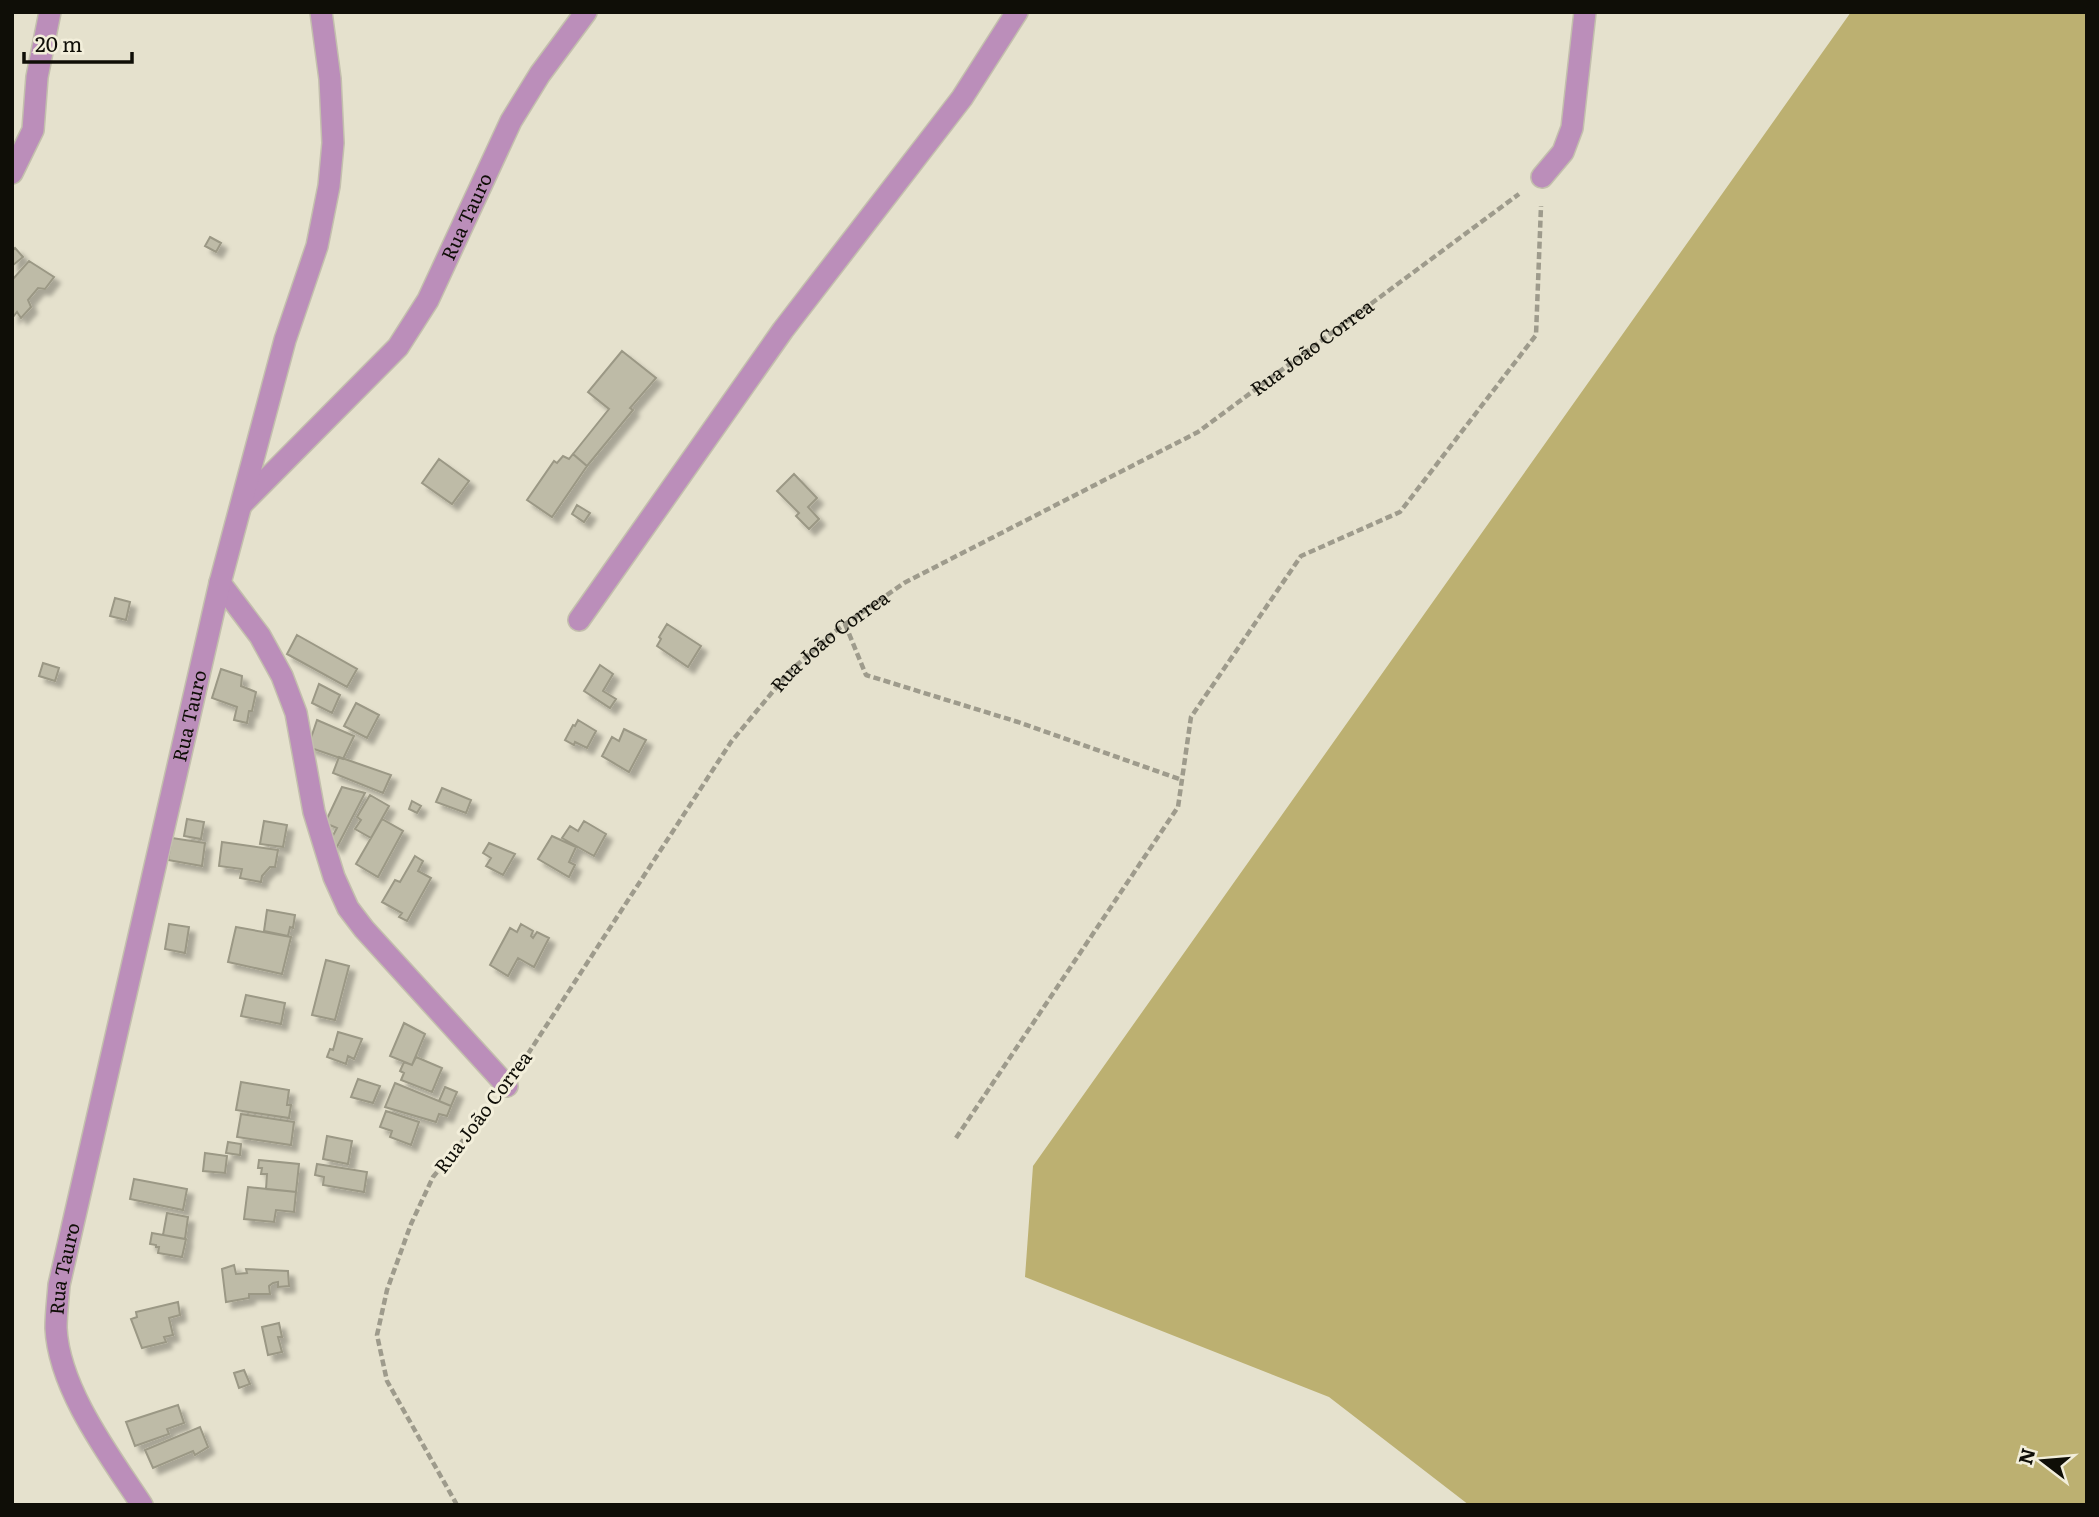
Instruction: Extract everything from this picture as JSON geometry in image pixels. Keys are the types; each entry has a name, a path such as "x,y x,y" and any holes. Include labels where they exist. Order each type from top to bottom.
{"street":[{"path":"12,173 33,130 37,77 50,12"},
{"path":"241,505 285,340 317,246 329,186 333,142 330,79 321,12"},
{"name":"Rua Tauro","path":"142,1505 98,1439 65,1374 56,1329 59,1285 219,583 241,505 398,347 428,300 511,121 540,75 586,12"},
{"path":"579,620 783,330 962,98 1017,12"},
{"path":"1542,177 1563,152 1572,128 1584,12"},
{"path":"219,583 260,636 282,676 296,713 314,812 334,877 348,908 507,1086"}],"path":[{"name":"Rua João Correa","path":"457,1505 387,1381 377,1335 387,1290 411,1224 433,1177 507,1086 731,742 789,672 845,624 904,583 1198,432 1542,177"},
{"path":"956,1138 1178,807 1191,718 1301,556 1400,512 1536,335 1542,177"},
{"path":"845,624 866,675 1018,722 1182,780"}],"shaded area":[{"path":"1851,12 2087,12 2087,1505 1469,1505 1329,1397 1025,1277 1033,1166"}],"building":[{"path":"210,237 221,243 216,252 205,246"},
{"path":"15,248 23,257 12,266 12,251"},
{"path":"29,261 54,277 45,289 38,288 28,300 31,307 21,318 17,312 13,317 12,280"},
{"path":"622,351 656,378 587,466 573,454 609,409 588,392"},
{"path":"573,454 587,466 552,517 527,500 554,461 557,463 563,456 569,459"},
{"path":"439,459 469,481 452,504 422,483"},
{"path":"794,474 817,498 808,507 819,519 809,529 796,516 799,513 777,491"},
{"path":"577,505 590,513 584,522 572,514"},
{"path":"115,598 130,602 126,620 110,616"},
{"path":"667,624 701,646 688,667 657,646"},
{"path":"297,635 357,669 347,687 287,654"},
{"path":"43,663 59,668 55,681 39,676"},
{"path":"600,665 613,674 603,691 616,699 610,708 584,691"},
{"path":"221,669 242,676 241,686 256,692 247,723 234,720 237,707 212,698"},
{"path":"319,684 340,695 332,713 312,703"},
{"path":"356,703 379,715 367,738 344,726"},
{"path":"317,720 354,736 343,759 308,747"},
{"path":"578,720 596,731 587,748 565,740"},
{"path":"624,729 646,740 629,772 602,756 612,737 619,741"},
{"path":"339,757 391,775 383,793 333,773"},
{"path":"342,787 365,793 337,847 330,841 337,828 325,823"},
{"path":"442,788 471,800 466,813 436,802"},
{"path":"370,795 389,806 371,838 355,829 361,820 357,817"},
{"path":"412,801 421,806 417,813 409,809"},
{"path":"187,819 204,822 201,839 184,836"},
{"path":"382,819 403,831 378,877 356,864"},
{"path":"264,821 287,825 283,847 260,844"},
{"path":"584,821 606,834 594,856 562,838 570,826 578,831"},
{"path":"552,836 576,847 569,862 575,865 569,877 538,859"},
{"path":"172,838 205,843 202,866 168,860"},
{"path":"222,842 278,850 275,867 270,867 262,876 261,882 240,878 242,869 219,866"},
{"path":"489,843 515,854 503,875 486,866 491,858 483,853"},
{"path":"415,856 423,861 418,871 431,878 407,921 399,917 402,913 382,902 395,880 400,882"},
{"path":"267,910 295,915 293,928 290,927 288,936 264,931"},
{"path":"169,924 189,927 185,953 165,949"},
{"path":"521,924 533,931 533,938 537,932 549,938 534,967 518,958 508,976 490,965 510,928 517,932"},
{"path":"236,927 291,937 282,974 228,962"},
{"path":"326,960 349,966 335,1020 312,1015"},
{"path":"246,995 285,1003 281,1024 241,1016"},
{"path":"404,1023 425,1034 412,1065 390,1056"},
{"path":"338,1032 362,1039 354,1059 348,1056 346,1064 327,1057 330,1049 333,1050"},
{"path":"416,1057 442,1068 432,1092 401,1080 404,1073 400,1071 404,1062 412,1065"},
{"path":"358,1079 380,1086 373,1103 351,1097"},
{"path":"241,1082 289,1090 289,1118 236,1110"},
{"path":"395,1083 451,1106 447,1116 439,1114 436,1122 385,1107"},
{"path":"445,1087 457,1092 451,1106 439,1101"},
{"path":"386,1111 419,1122 411,1145 390,1137 392,1131 380,1127"},
{"path":"241,1114 294,1122 291,1145 237,1137"},
{"path":"327,1136 352,1141 348,1164 323,1159"},
{"path":"228,1142 241,1144 240,1155 226,1153"},
{"path":"205,1153 227,1156 225,1173 203,1171"},
{"path":"259,1160 299,1164 296,1192 266,1189 267,1174 261,1174 262,1168 258,1168"},
{"path":"317,1164 367,1172 364,1192 323,1185 324,1177 315,1175"},
{"path":"134,1179 187,1189 183,1210 130,1199"},
{"path":"248,1187 296,1192 294,1212 276,1210 274,1222 244,1219"},
{"path":"167,1213 188,1217 185,1239 163,1235"},
{"path":"152,1233 186,1239 182,1257 158,1253 159,1247 150,1244"},
{"path":"234,1265 236,1274 247,1273 246,1269 288,1271 289,1286 278,1287 278,1282 273,1283 269,1286 270,1294 249,1294 249,1298 226,1302 222,1269"},
{"path":"178,1302 180,1315 169,1318 173,1335 164,1337 166,1342 142,1348 131,1319 137,1317 136,1312"},
{"path":"279,1323 282,1337 278,1337 282,1352 268,1355 262,1327"},
{"path":"244,1370 250,1384 239,1388 234,1373"},
{"path":"178,1405 184,1423 167,1429 169,1434 135,1446 126,1422"},
{"path":"200,1427 208,1447 195,1455 193,1451 153,1468 145,1450"}]}
